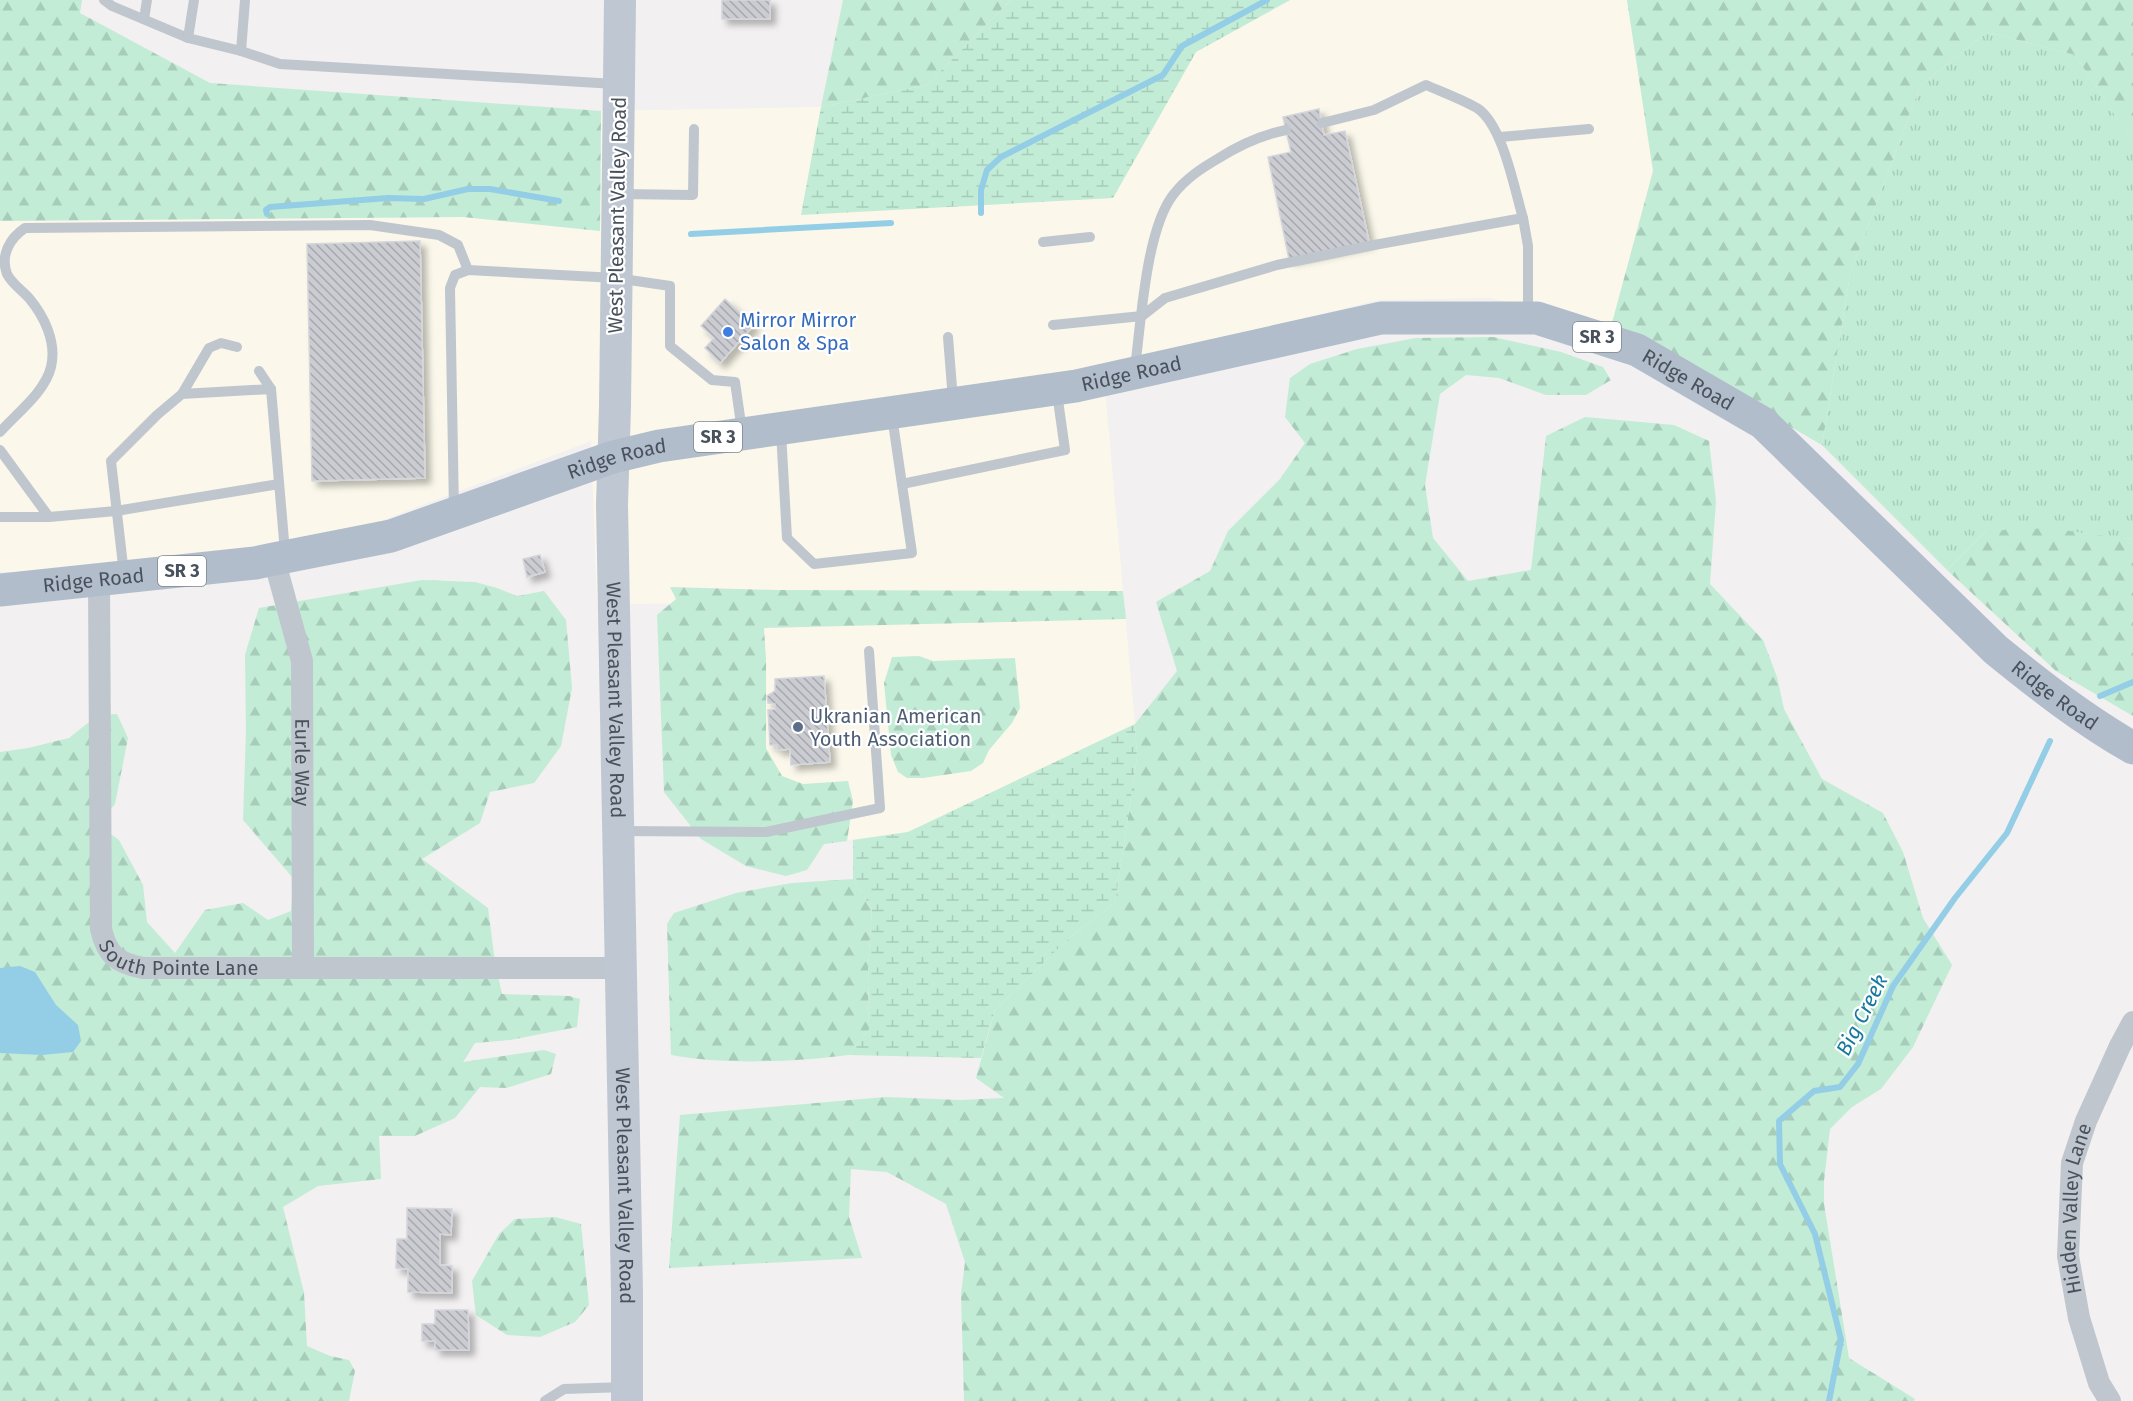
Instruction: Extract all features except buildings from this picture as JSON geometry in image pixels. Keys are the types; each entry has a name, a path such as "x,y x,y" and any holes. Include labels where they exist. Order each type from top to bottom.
{"main road":[{"name":"West Pleasant Valley Road","path":"620,0 612,505 627,1394"},
{"name":"Ridge Road","path":"0,590 280,558 391,536 613,457 659,446 1056,388 1135,373 1381,318 1537,318 1637,350 1763,423 1996,650 2106,733 2133,748"}],"street":[{"name":"Eurle Way","path":"280,558 303,671 303,968"},
{"name":"South Pointe Lane","path":"112,579 101,929 105,944 113,956 128,965 143,968 620,968"},
{"name":"Hidden Valley Lane","path":"2110,1401 2099,1383 2079,1318 2068,1256 2072,1163 2086,1120 2133,1022"}],"lane":[{"path":"104,0 111,6 188,38 241,51 280,64 618,84"},
{"path":"144,19 147,0"},
{"path":"188,38 194,0"},
{"path":"241,51 245,0"},
{"path":"1322,123 1374,110 1426,85 1478,109 1500,137 1527,232 1528,318"},
{"path":"617,194 693,195 694,129"},
{"path":"1500,137 1588,129"},
{"path":"1135,373 1152,246 1171,197 1193,174 1241,144 1263,135 1286,130"},
{"path":"1053,325 1142,316 1165,298 1276,266 1374,245 1523,218"},
{"path":"0,432 38,392 51,365 51,342 47,324 28,297 8,276 4,267 6,247 14,235 25,228 370,225 439,235 458,245 468,270"},
{"path":"1043,242 1090,237"},
{"path":"454,513 450,288 455,275 468,270 616,278 670,286 670,345 712,380 735,382 742,434"},
{"path":"948,337 953,403"},
{"path":"112,579 116,512 111,461 157,415 182,394 209,348 221,342 237,347"},
{"path":"259,371 271,389 279,484 280,558"},
{"path":"902,484 1065,450 1056,388"},
{"path":"182,394 271,389"},
{"path":"781,428 787,538 814,564 912,552 891,412"},
{"path":"0,450 49,517"},
{"path":"0,517 49,517 116,512 279,484"},
{"path":"618,831 766,832 880,808 870,651"},
{"path":"545,1401 564,1389 627,1394"}],"shaded area":[{"path":"1291,0 1627,0 1653,171 1612,323 1490,298 1379,300 1103,367 1135,724 908,832 763,852 750,603 597,604 591,441 381,521 260,546 66,571 0,572 0,221 463,217 600,231 601,111 821,107 801,214 1113,198 1196,52"}],"green space":[{"path":"0,0 82,0 80,13 210,83 601,111 600,231 463,217 0,221"},
{"path":"843,0 1011,0 927,85 821,107"},
{"path":"1011,0 1290,0 1196,52 1113,198 801,215 821,107 927,85"},
{"path":"1627,0 2133,0 2133,142 2075,55 1987,32 1920,86 1850,275 1822,445 1612,323 1653,171"},
{"path":"1987,32 2075,55 2133,142 2133,538 1986,531 1947,570 1822,445 1850,275 1920,86"},
{"path":"1493,337 1561,352 1603,367 1611,380 1586,395 1546,395 1499,378 1466,375 1440,394 1425,485 1433,538 1468,581 1531,570 1546,436 1585,417 1674,425 1709,441 1716,501 1710,584 1763,640 1777,677 1784,709 1822,779 1883,813 1903,852 1923,918 1952,965 1913,1047 1881,1089 1852,1107 1830,1129 1824,1181 1824,1204 1849,1358 1915,1399 1914,1401 964,1401 961,1294 965,1262 946,1204 887,1172 851,1169 849,1217 862,1258 669,1268 680,1115 885,1097 960,1100 1004,1098 976,1078 995,1010 1069,938 1115,903 1137,757 1135,724 1177,671 1156,602 1210,571 1228,531 1280,479 1305,443 1285,417 1290,378 1310,364 1357,349 1416,338"},
{"path":"2049,528 2126,539 2133,538 2133,716 2056,671 1947,570 1986,531"},
{"path":"422,580 475,582 517,596 544,591 566,620 572,688 561,746 534,783 490,792 480,823 422,859 488,908 502,994 569,996 580,999 577,1027 510,1040 475,1043 463,1062 544,1050 556,1054 551,1074 506,1088 480,1087 455,1118 415,1136 379,1136 381,1179 318,1186 283,1207 304,1293 307,1346 330,1356 349,1360 355,1371 349,1401 0,1401 0,752 69,738 98,715 117,714 128,738 115,804 98,825 119,840 143,885 147,922 175,953 205,910 243,903 268,920 291,911 293,878 243,820 246,731 245,655 259,608"},
{"path":"670,587 776,590 1123,591 1126,619 764,628 766,748 782,776 803,784 848,781 853,801 847,841 824,844 807,870 786,876 746,866 701,839 664,792 657,615 676,599"},
{"path":"919,656 933,661 1015,658 1020,708 1012,723 989,750 983,763 971,771 923,778 907,778 898,772 891,755 884,683 892,657"},
{"path":"1135,724 1137,757 1115,903 1069,938 995,1010 981,1058 848,1055 869,1030 868,967 872,909 853,879 853,840 908,832"},
{"path":"853,879 872,909 868,967 869,1030 848,1055 736,1061 671,1055 667,924 674,913 736,893 792,883"},
{"path":"555,1217 581,1224 589,1305 575,1322 540,1337 507,1335 476,1315 472,1281 499,1234 515,1219"}],"water":[{"path":"20,966 35,972 56,1005 78,1025 81,1041 73,1052 42,1055 0,1053 0,968"}],"waterway":[{"path":"981,213 981,190 987,170 1001,157 1163,75 1182,46 1267,0"},
{"path":"267,214 266,210 270,207 388,198 424,199 468,189 490,189 559,201"},
{"path":"691,234 891,223"},
{"name":"Big Creek","path":"2100,696 2133,682"},
{"name":"Big Creek","path":"1829,1401 1841,1340 1815,1234 1780,1164 1779,1121 1814,1091 1840,1087 1858,1064 1893,986 1955,898 2007,833 2050,741"}],"place":[{"name":"Mirror Mirror Salon & Spa","path":"728,332"},
{"name":"Ukranian American Youth Association","path":"798,727"}]}
